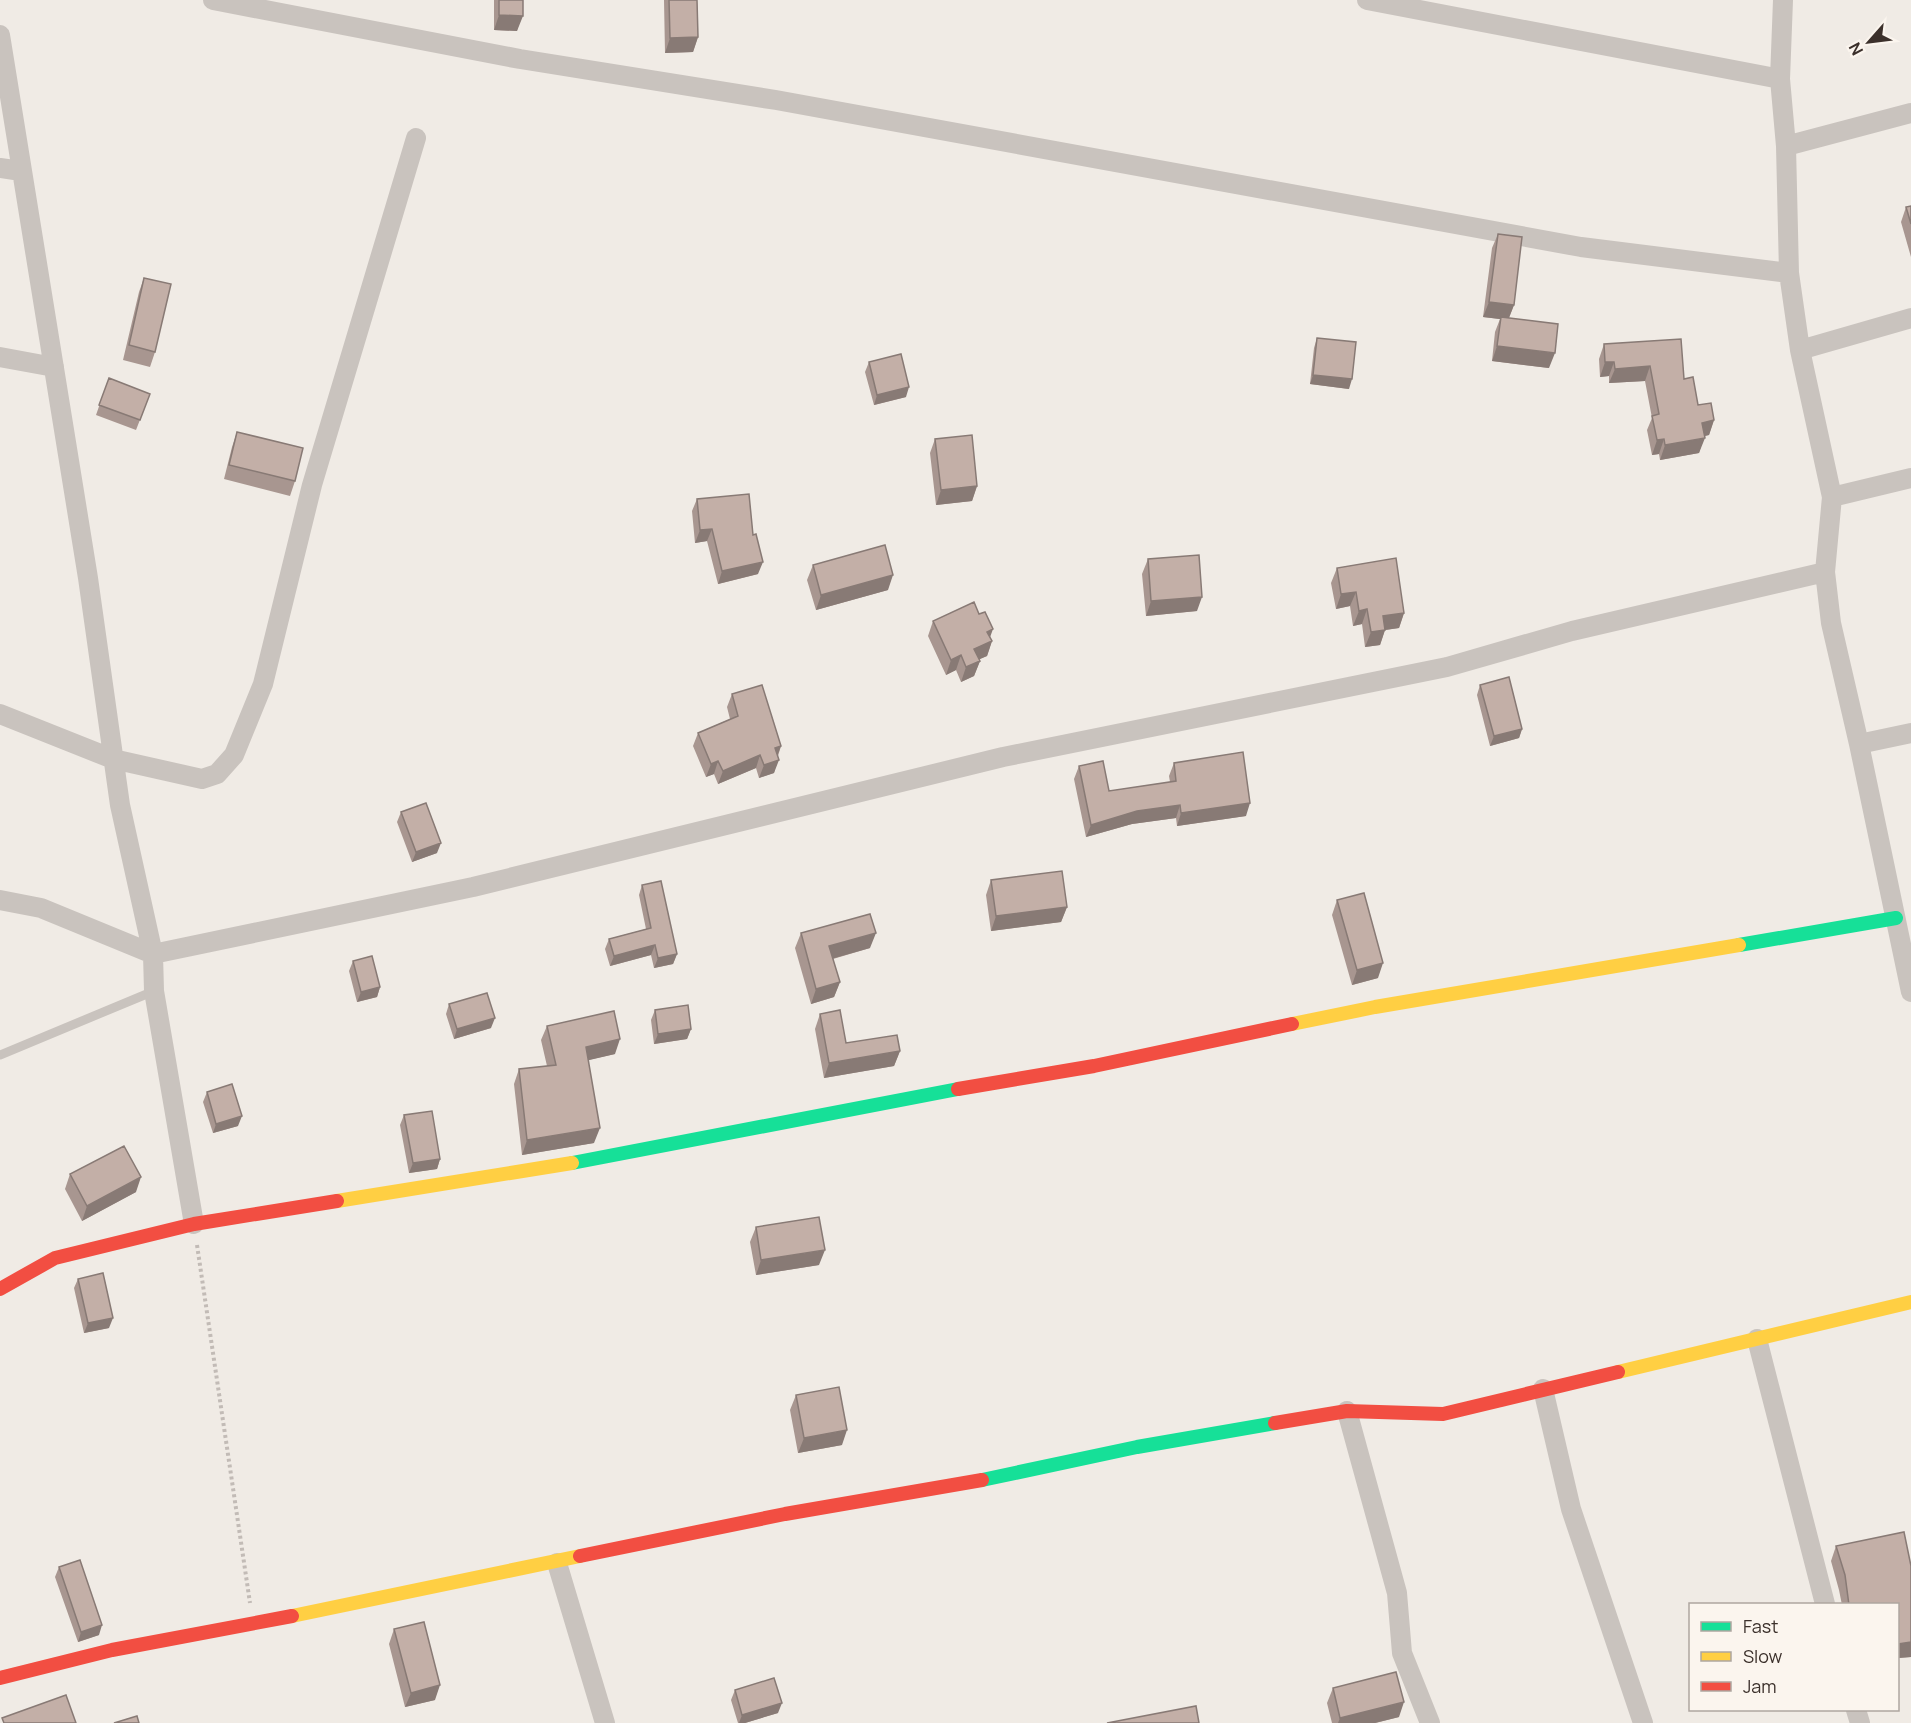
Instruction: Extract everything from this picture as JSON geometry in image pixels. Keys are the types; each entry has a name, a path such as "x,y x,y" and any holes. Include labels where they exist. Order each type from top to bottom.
{"street":[{"path":"213,0 520,59 776,99 1581,247 1789,273"},
{"path":"1367,0 1780,79"},
{"path":"1783,0 1780,79 1786,146 1789,273 1800,350 1832,497 1825,572 1831,624 1859,744 1911,992"},
{"path":"0,35 88,578 120,805 153,954 153,991 194,1224"},
{"path":"1786,146 1911,112"},
{"path":"0,714 113,759 202,779 217,774 234,755 263,684 312,485 416,138"},
{"path":"0,168 21,171"},
{"path":"1800,350 1911,318"},
{"path":"0,357 54,367"},
{"path":"1832,497 1911,478"},
{"path":"0,900 41,908 153,954 473,887 1003,757 1447,667 1572,631 1825,572"},
{"path":"1859,744 1911,733"},
{"path":"0,1289 55,1257 194,1224 632,1153 901,1098 1094,1066 1375,1007 1896,918"},
{"path":"0,1678 112,1650 253,1624 434,1585 557,1563 785,1515 947,1487 1137,1448 1347,1412 1443,1414 1911,1302"},
{"path":"1757,1339 1824,1603"},
{"path":"1543,1389 1571,1509 1643,1723"},
{"path":"1347,1412 1397,1593 1402,1653 1430,1723"},
{"path":"557,1563 605,1723"}],"lane":[{"path":"0,1055 153,991"}],"path":[{"path":"194,1224 253,1624"}],"building":[{"path":"499,0 523,0 523,16 499,15"},
{"path":"669,0 697,0 698,37 670,38"},
{"path":"1911,206 1911,224 1906,207"},
{"path":"1498,234 1522,237 1514,305 1489,302"},
{"path":"144,278 171,284 155,352 129,345"},
{"path":"1501,317 1558,324 1555,353 1497,346"},
{"path":"1317,338 1356,342 1352,379 1313,375"},
{"path":"1681,339 1684,379 1693,377 1698,405 1711,403 1714,420 1702,423 1705,438 1665,445 1664,439 1657,440 1652,416 1659,414 1650,366 1615,369 1614,362 1605,362 1604,344"},
{"path":"901,354 909,387 877,395 869,362"},
{"path":"109,378 150,394 140,420 99,405"},
{"path":"237,432 303,448 295,481 229,465"},
{"path":"972,435 977,486 941,490 935,439"},
{"path":"749,494 753,535 756,534 763,562 722,571 712,529 700,530 697,499"},
{"path":"885,545 893,575 821,595 813,565"},
{"path":"1199,555 1202,597 1151,601 1148,559"},
{"path":"1396,558 1404,613 1383,616 1385,630 1371,632 1367,609 1359,611 1356,592 1341,594 1337,568"},
{"path":"974,602 979,614 985,612 993,629 987,632 992,641 974,649 980,661 966,667 961,655 951,660 933,621"},
{"path":"1509,677 1522,729 1494,736 1480,685"},
{"path":"762,685 781,746 775,748 779,760 764,765 760,755 723,771 718,761 711,764 698,733 738,716 732,694"},
{"path":"1243,752 1250,803 1181,813 1180,805 1137,811 1091,825 1079,766 1103,761 1109,791 1176,781 1174,763"},
{"path":"426,803 441,843 416,852 401,812"},
{"path":"1062,871 1067,907 996,916 991,880"},
{"path":"661,881 677,954 658,958 655,945 614,956 609,939 651,928 642,885"},
{"path":"1364,893 1383,963 1357,970 1337,900"},
{"path":"870,914 876,933 829,946 840,982 816,989 801,933"},
{"path":"372,956 380,987 361,992 353,961"},
{"path":"487,993 495,1018 457,1029 449,1004"},
{"path":"688,1005 691,1029 658,1034 655,1010"},
{"path":"840,1010 846,1043 897,1035 900,1051 829,1063 820,1014"},
{"path":"614,1011 620,1039 586,1047 600,1128 527,1140 519,1069 556,1065 547,1026"},
{"path":"232,1084 242,1116 216,1124 207,1092"},
{"path":"432,1111 440,1159 413,1163 404,1115"},
{"path":"124,1146 141,1177 87,1206 70,1174"},
{"path":"819,1217 825,1250 761,1260 756,1227"},
{"path":"103,1273 113,1318 88,1323 78,1279"},
{"path":"839,1387 847,1430 804,1438 796,1395"},
{"path":"1904,1532 1911,1566 1911,1642 1899,1644 1899,1603 1849,1603 1845,1575 1836,1546"},
{"path":"80,1560 102,1625 81,1632 59,1567"},
{"path":"424,1622 440,1685 411,1693 394,1629"},
{"path":"1396,1672 1404,1702 1340,1718 1333,1688"},
{"path":"774,1678 782,1703 742,1715 735,1690"},
{"path":"66,1695 76,1723 4,1723 2,1718"},
{"path":"1196,1706 1199,1723 1107,1723"},
{"path":"137,1716 139,1723 114,1723"}],"traffic: fast":[{"path":"1739,945 1896,918"},
{"path":"572,1163 958,1089"},
{"path":"982,1480 1137,1447 1275,1423"}],"traffic: slow":[{"path":"1292,1024 1375,1007 1739,945"},
{"path":"337,1201 572,1163"},
{"path":"1618,1372 1911,1302"},
{"path":"292,1616 580,1556"}],"traffic: jam":[{"path":"958,1089 1094,1066 1292,1024"},
{"path":"0,1289 55,1258 194,1224 337,1201"},
{"path":"1275,1423 1347,1411 1443,1414 1618,1372"},
{"path":"580,1556 785,1514 982,1480"},
{"path":"0,1678 112,1650 292,1616"}]}
